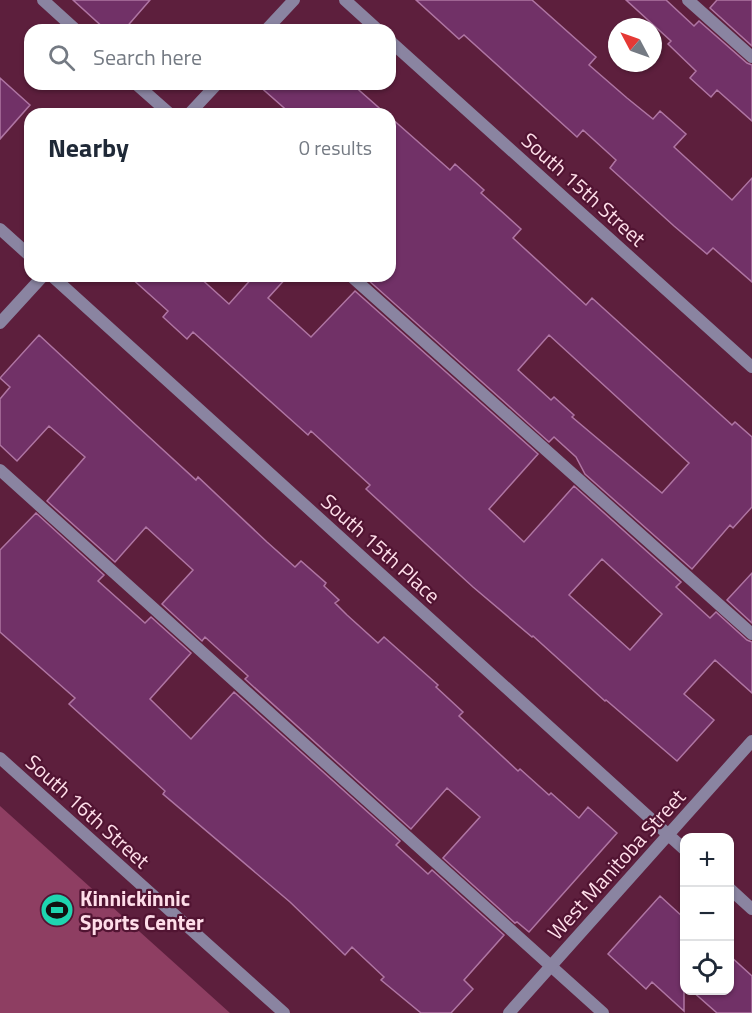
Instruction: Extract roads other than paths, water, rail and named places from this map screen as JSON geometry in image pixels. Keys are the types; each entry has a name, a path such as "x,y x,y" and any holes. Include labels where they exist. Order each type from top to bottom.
{"street":[{"path":"43,0 69,24"},
{"path":"272,24 294,0"},
{"path":"345,0 371,24"},
{"path":"688,0 752,57"},
{"name":"South 15th Street","path":"396,46 752,367"},
{"path":"143,90 163,108"},
{"path":"195,108 211,90"},
{"path":"0,229 24,251"},
{"path":"0,323 38,282"},
{"name":"South 15th Place","path":"59,282 680,845"},
{"path":"358,282 752,634"},
{"path":"0,470 603,1013"},
{"name":"West Manitoba Street","path":"509,1013 752,741"},
{"name":"South 16th Street","path":"0,758 284,1013"},
{"path":"734,893 752,909"}],"place":[{"name":"Kinnickinnic Sports Center","path":"57,910"}]}
